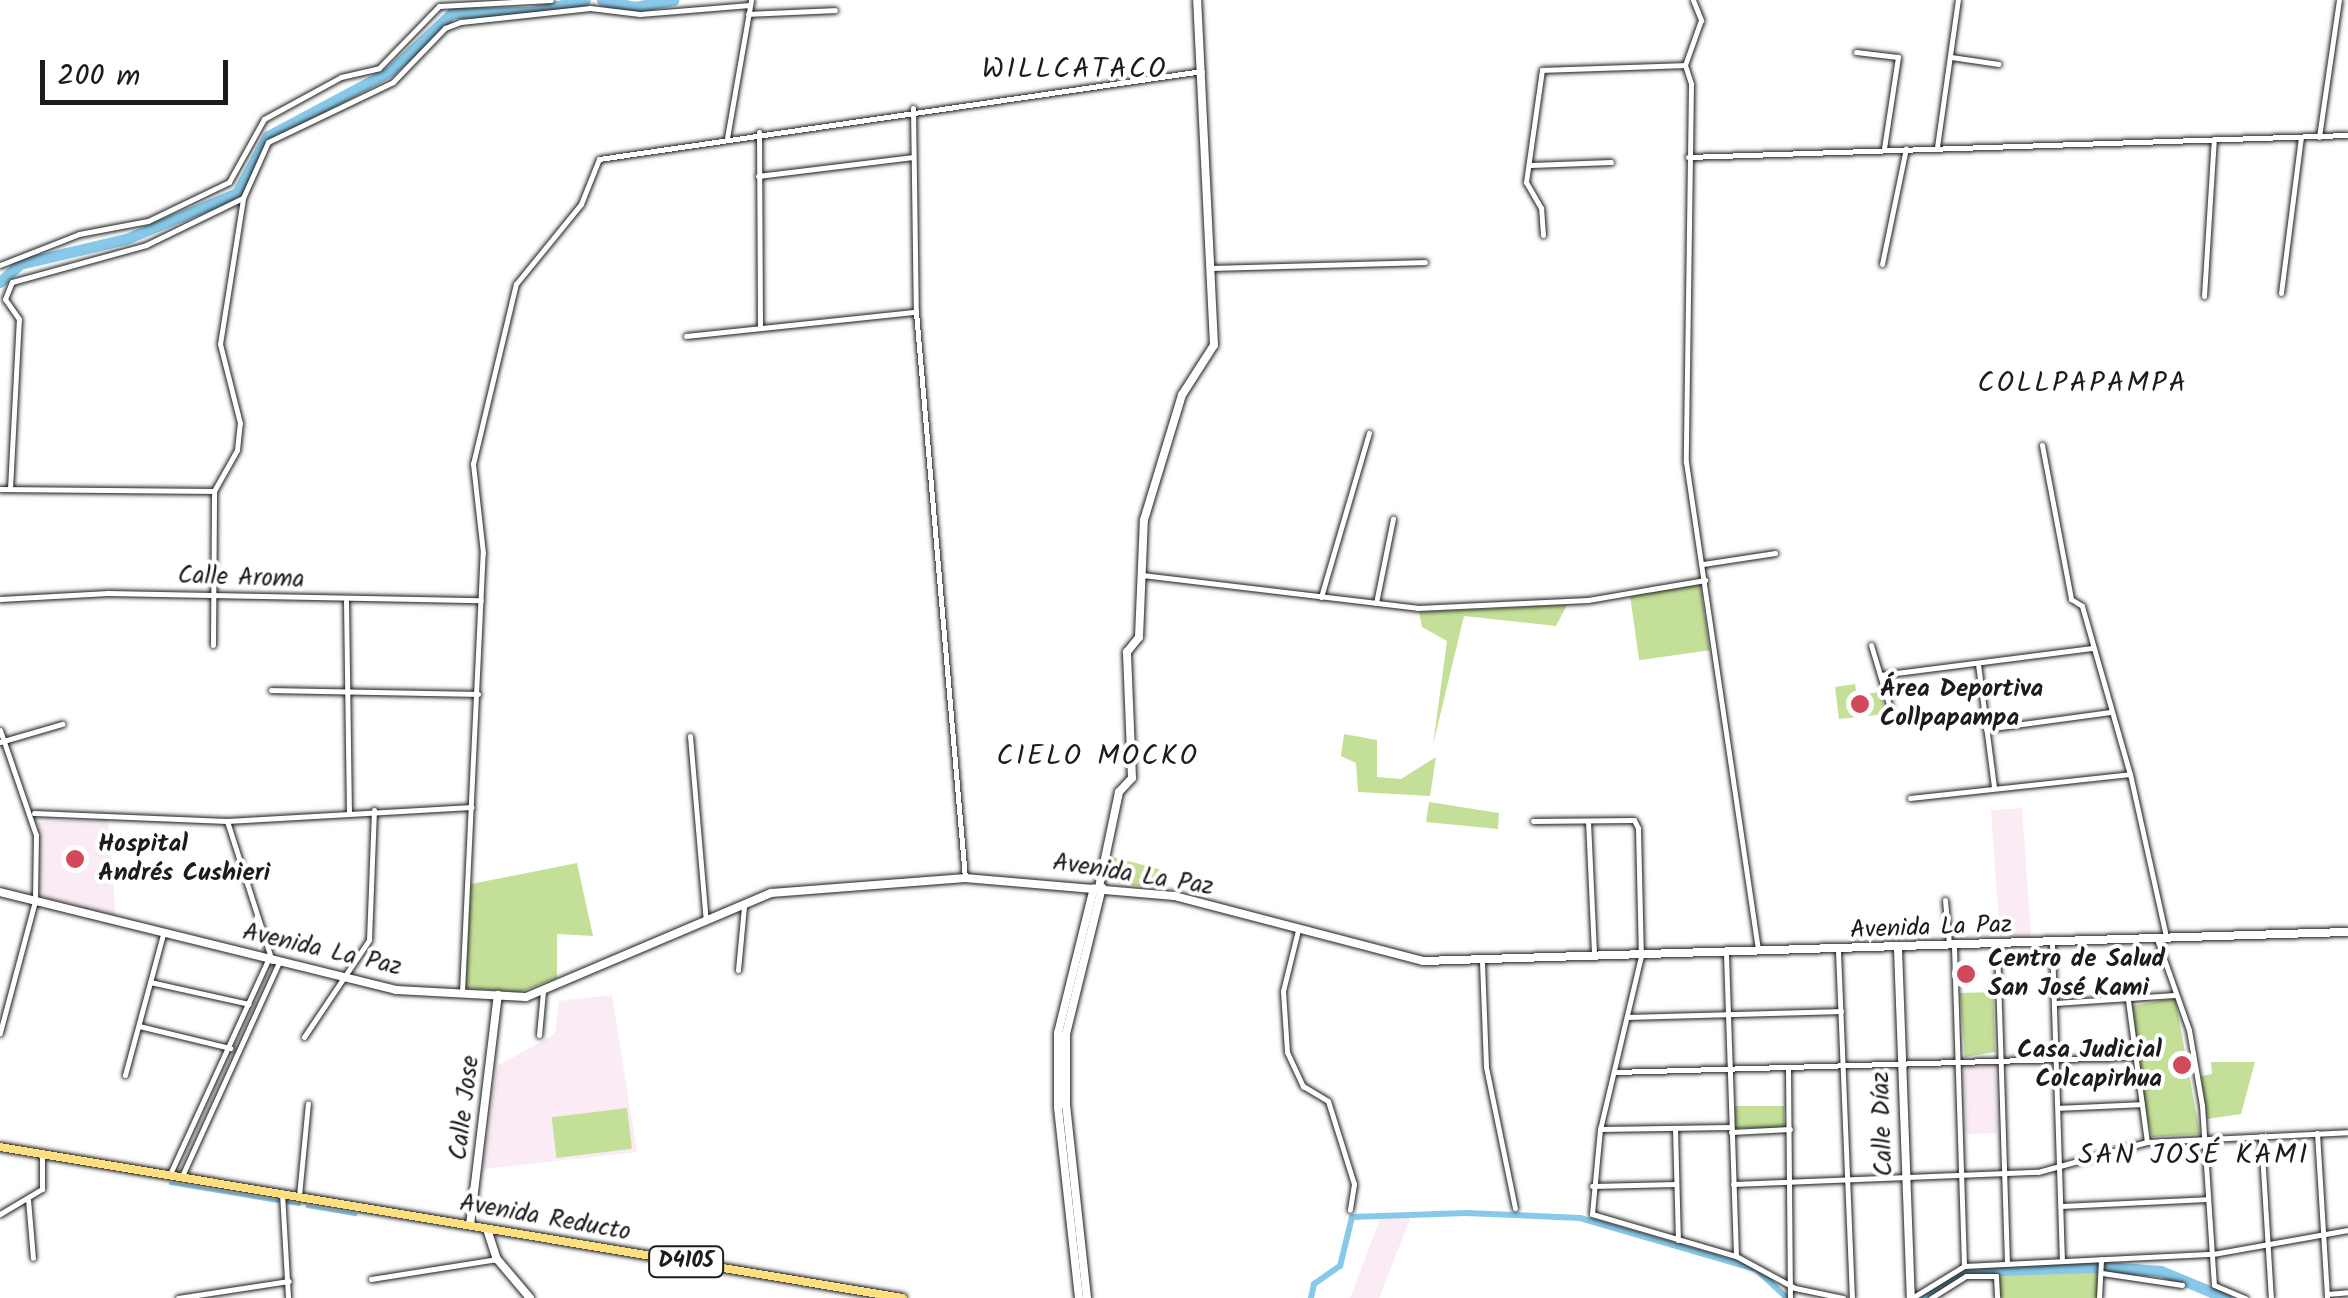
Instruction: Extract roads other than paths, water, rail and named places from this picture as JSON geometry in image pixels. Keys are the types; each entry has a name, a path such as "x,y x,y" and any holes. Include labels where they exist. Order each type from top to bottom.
{"main road":[{"path":"1087,1298 1062,1107 1058,1033 1073,998 1119,792 1132,778 1127,652 1138,637 1144,520 1182,395 1214,345 1197,0"},
{"name":"Avenida La Paz","path":"0,892 345,978 498,996 543,991 743,903 864,883 965,878 1174,896 1423,960 1482,962 2348,932"},
{"name":"Calle Díaz","path":"1898,948 1911,1298"},
{"name":"Calle Jose","path":"470,1225 498,996"},
{"name":"D4105","path":"0,1146 182,1176"},
{"name":"Avenida Reducto","path":"182,1176 902,1298"},
{"path":"1072,1191 1079,1298"},
{"path":"488,1228 497,1259 530,1298"}],"street":[{"path":"0,265 79,234 148,222 228,182 264,118 341,76 379,68 439,6 551,0"},
{"path":"1694,0 1700,33 1684,65 1688,157 1686,462 1758,953"},
{"path":"1937,147 1958,0"},
{"path":"2319,137 2339,0"},
{"path":"213,645 210,598 214,492 237,450 240,423 220,364 243,198 268,142 393,82 462,22 590,8 640,14 702,3 750,2 727,138"},
{"path":"748,14 836,10"},
{"path":"1856,52 1898,57 1884,149"},
{"path":"1950,57 1998,64"},
{"path":"1543,235 1537,194 1526,182 1542,70 1684,65"},
{"path":"462,992 480,600 473,464 516,284 581,204 600,159 913,108 1202,71"},
{"path":"913,108 916,312 965,878"},
{"path":"759,132 760,328"},
{"path":"1688,157 2348,135"},
{"path":"2281,294 2302,137"},
{"path":"2204,296 2214,139"},
{"path":"1882,264 1906,148"},
{"path":"758,176 913,157"},
{"path":"1531,165 1611,162"},
{"path":"10,489 20,319 7,308 6,288 146,245 243,198"},
{"path":"1213,268 1425,262"},
{"path":"686,336 916,312"},
{"path":"1321,596 1369,433"},
{"path":"2042,444 2071,599 2082,606 2130,774 2167,939"},
{"path":"0,489 214,492"},
{"path":"1376,603 1393,519"},
{"path":"1703,564 1776,553"},
{"path":"1139,574 1376,603 1482,608 1705,580"},
{"name":"Calle Aroma","path":"0,599 480,600"},
{"path":"346,601 344,689 349,811"},
{"path":"1872,645 1890,708"},
{"path":"1881,675 2092,648"},
{"path":"1978,664 1994,787"},
{"path":"271,690 478,694"},
{"path":"1986,730 2110,712"},
{"path":"2,742 62,724"},
{"path":"0,730 34,812 35,901 0,1034"},
{"path":"690,736 706,921"},
{"path":"1910,798 2130,774"},
{"path":"34,812 226,821 472,807"},
{"path":"304,1038 369,940 374,810"},
{"path":"1533,821 1634,820 1638,828 1641,956 1600,1130 1592,1186 1595,1218 1736,1256 1795,1288 1842,1298"},
{"path":"182,1176 273,961 226,821"},
{"path":"1588,821 1594,957"},
{"path":"1945,900 1952,947 1958,1060 1964,1266"},
{"path":"738,970 743,903"},
{"path":"1298,930 1283,991 1287,1052 1303,1086 1328,1102 1354,1184 1350,1210"},
{"path":"125,1075 163,934"},
{"path":"2156,939 2177,995 2205,1140 2214,1285 2245,1298"},
{"path":"2052,944 2062,1261"},
{"path":"1996,946 2006,1264"},
{"path":"1838,951 1852,1298"},
{"path":"1726,954 1736,1256"},
{"path":"170,1174 273,961"},
{"path":"1482,962 1486,1067 1515,1208"},
{"path":"150,982 250,1004"},
{"path":"0,991 12,988"},
{"path":"538,1035 543,991"},
{"path":"2054,1003 2177,995"},
{"path":"2128,1000 2130,1057 2148,1142"},
{"path":"1629,1017 1841,1011"},
{"path":"138,1026 238,1050"},
{"path":"1614,1072 2130,1057"},
{"path":"1788,1068 1795,1288 1790,1298"},
{"path":"299,1196 308,1104"},
{"path":"2058,1108 2142,1104"},
{"path":"1674,1128 1678,1242"},
{"path":"1600,1130 1790,1129"},
{"path":"1734,1184 2004,1174 2060,1166 2148,1142 2348,1132"},
{"path":"2317,1133 2327,1296 2348,1292"},
{"path":"2261,1136 2272,1298"},
{"path":"0,1214 42,1189 42,1154"},
{"path":"1592,1186 1676,1184"},
{"path":"282,1193 288,1298"},
{"path":"2061,1206 2207,1199"},
{"path":"28,1200 33,1258"},
{"path":"1911,1298 1964,1266 2212,1254 2348,1230"},
{"path":"371,1278 497,1259"},
{"path":"2099,1298 2101,1259"},
{"path":"2102,1273 2182,1285"},
{"path":"1931,1298 1966,1276 1996,1276 1997,1298"},
{"path":"178,1298 289,1281"}],"waterway":[{"path":"0,282 20,264 126,239 237,193 268,136 390,71 452,13 530,12 585,0"},
{"path":"602,0 634,7 673,0"},
{"path":"170,1183 277,1201"},
{"path":"286,1202 299,1204"},
{"path":"307,1206 355,1214"},
{"path":"1311,1298 1314,1284 1340,1266 1352,1217 1466,1213 1580,1218 1756,1269 1785,1296"},
{"path":"1922,1298 1966,1271 2096,1267"},
{"path":"2108,1267 2161,1271 2226,1298"}],"place":[{"name":"Área Deportiva Collpapampa","path":"1860,704"},
{"name":"Hospital Andrés Cushieri","path":"75,859"},
{"name":"Centro de Salud San José Kami","path":"1966,974"},
{"name":"Casa Judicial Colcapirhua","path":"2182,1065"}],"district":[{"name":"WILLCATACO","path":"1075,70"},
{"name":"COLLPAPAMPA","path":"2083,384"},
{"name":"CIELO MOCKO","path":"1098,757"},
{"name":"SAN JOSÉ KAMI","path":"2194,1156"}]}
